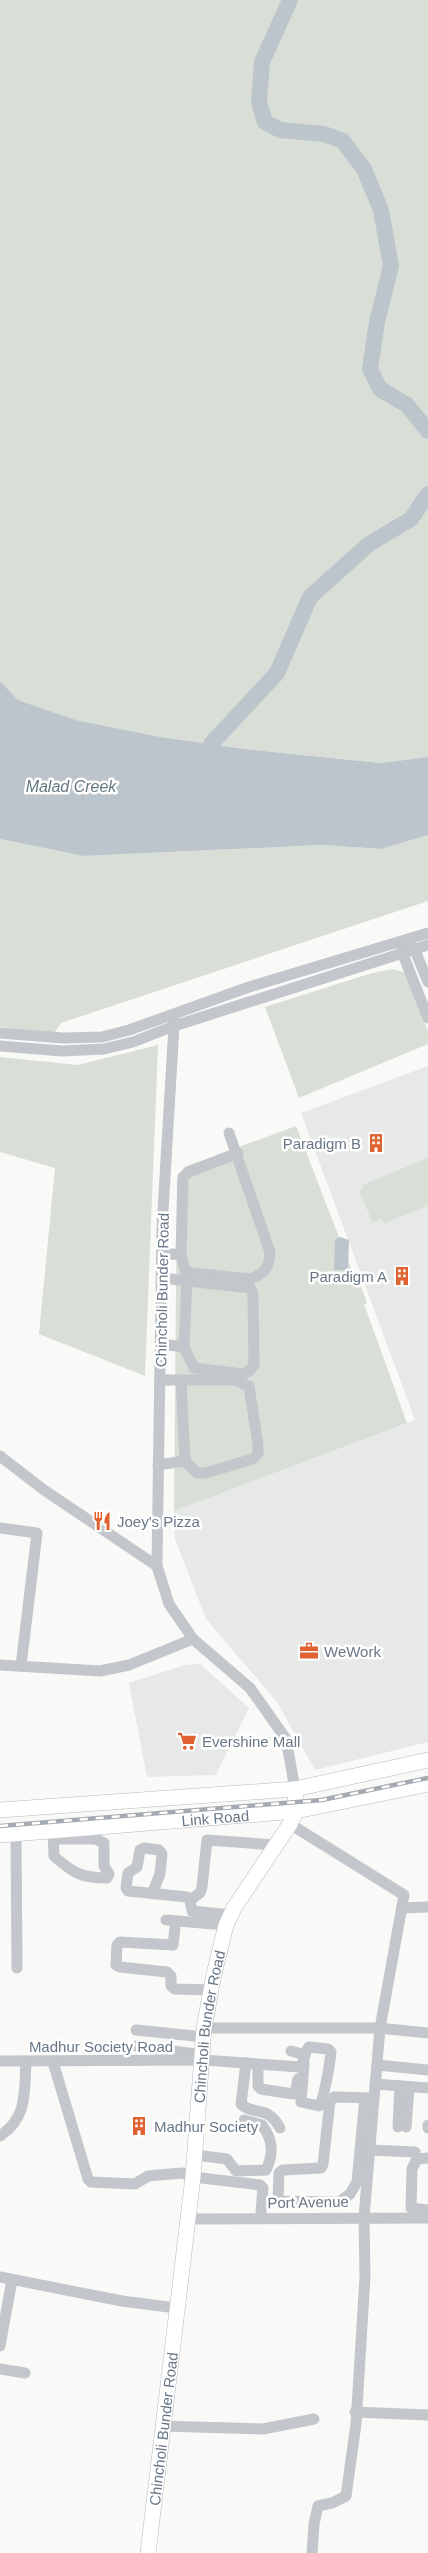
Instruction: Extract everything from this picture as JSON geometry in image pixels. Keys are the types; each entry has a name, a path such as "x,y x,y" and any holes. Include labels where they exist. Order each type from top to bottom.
{"main road":[{"name":"Link Road","path":"0,1810 294,1789 428,1760"},
{"name":"Link Road","path":"0,1835 97,1833 293,1817 428,1784"},
{"name":"Chincholi Bunder Road","path":"148,2553 176,2308 194,2176 204,2033 211,1990 228,1920 293,1817 294,1789"}],"street":[{"path":"0,1046 62,1051 104,1049 133,1042 174,1020 249,986 402,939 428,933"},
{"path":"402,939 414,948 428,982"},
{"path":"402,939 402,952 428,1018"},
{"path":"0,1033 83,1039 129,1030 174,1020 428,945"},
{"name":"Chincholi Bunder Road","path":"174,1020 162,1253 157,1566 169,1604 193,1639 250,1688 286,1739 294,1789"},
{"path":"229,1133 238,1153 270,1252 267,1269 250,1279 192,1273 185,1270 181,1255 184,1177 189,1172 238,1153"},
{"path":"162,1253 181,1255"},
{"path":"162,1278 187,1280 250,1288 253,1294 254,1365 249,1371 243,1374 198,1370 192,1365 184,1347 187,1280"},
{"path":"161,1344 184,1347"},
{"path":"161,1380 182,1380 234,1380 248,1386 258,1445 258,1452 253,1459 205,1473 197,1473 185,1461 182,1380"},
{"path":"0,1456 44,1490 157,1566"},
{"path":"158,1466 185,1461"},
{"path":"0,1528 37,1534 21,1666"},
{"path":"0,1665 100,1671 129,1665 193,1639"},
{"path":"293,1817 404,1895 380,2028 375,2084 369,2098 357,2182 350,2194 339,2202 286,2203 278,2201 279,2173 283,2170 321,2168 324,2164 330,2101 334,2096 369,2098"},
{"path":"53,1835 54,1856 74,1874 89,1878 108,1878 109,1874 104,1866 104,1843 97,1833"},
{"path":"16,1834 17,1968"},
{"path":"190,1900 200,1893 202,1887 207,1840 276,1846"},
{"path":"152,1894 186,1897 190,1900 192,1911 228,1920"},
{"path":"402,1908 428,1907"},
{"path":"166,1920 228,1920"},
{"path":"175,1928 173,1945 120,1942 117,1945 116,1965 167,1972 171,1976 171,1986 175,1989 211,1990"},
{"path":"136,2030 204,2033 380,2028 428,2033"},
{"path":"136,2046 203,2058 246,2063 303,2062"},
{"path":"258,2064 258,2086 261,2089 293,2094 295,2093 303,2062 309,2047 328,2049 331,2052 328,2078 324,2085 322,2102 319,2106 301,2102 303,2062"},
{"path":"291,2052 303,2062"},
{"name":"Madhur Society Road","path":"0,2061 53,2062 203,2058"},
{"path":"0,2136 11,2129 22,2111 26,2062"},
{"path":"53,2062 88,2179 91,2182 136,2184 148,2176 182,2173 260,2185 263,2188 261,2212"},
{"path":"246,2063 241,2104 245,2108 263,2111 270,2115 280,2128"},
{"path":"377,2065 428,2070"},
{"path":"375,2084 428,2088"},
{"path":"402,2127 404,2086"},
{"path":"312,2553 314,2524 318,2506 332,2503 346,2496 353,2454 365,2277 364,2217 370,2150 369,2098"},
{"path":"195,2156 227,2159 236,2171 266,2170 272,2140 262,2125 244,2120"},
{"path":"370,2150 415,2152"},
{"path":"428,2158 417,2159 412,2169 411,2208 428,2210"},
{"path":"338,2217 339,2202"},
{"path":"285,2218 286,2203"},
{"name":"Port Avenue","path":"188,2219 428,2218"},
{"path":"0,2277 122,2301 176,2308"},
{"path":"0,2346 12,2280"},
{"path":"0,2369 25,2373"},
{"path":"355,2412 428,2415"},
{"path":"162,2426 263,2429 314,2420"}],"shaded area":[{"path":"0,0 428,0 428,757 380,763 245,749 161,737 76,720 18,700 0,681"},
{"path":"428,835 428,901 61,1023 54,1033 0,1027 0,839 83,856 322,845 380,849"},
{"path":"393,969 404,972 428,1031 428,1044 299,1098 265,1007 372,973"},
{"path":"158,1045 145,1376 39,1334 55,1168 0,1152 0,1057 78,1065"},
{"path":"428,1066 428,1742 315,1770 277,1702 206,1619 175,1539 174,1511 415,1420 301,1113"},
{"path":"296,1126 358,1286 361,1286 367,1303 364,1304 407,1423 174,1511 177,1180 184,1167"},
{"path":"428,1158 428,1206 384,1223 381,1219 373,1223 359,1191 363,1189 362,1185"},
{"name":"Evershine Mall","path":"200,1664 249,1708 216,1775 147,1777 129,1683 185,1665"}],"water":[{"name":"Malad Creek","path":"0,681 18,700 76,720 161,737 245,749 380,763 428,757 428,835 381,849 322,845 83,856 0,839"},
{"path":"340,1237 349,1240 348,1270 334,1270 335,1240"}],"waterway":[{"path":"290,0 262,62 259,102 265,122 280,130 324,134 343,141 364,169 381,210 391,266 377,322 370,369 380,389 407,405 428,431"},
{"path":"211,744 277,673 310,597 369,544 411,519 428,494"}],"railway":[{"path":"0,1826 322,1800 428,1778"}],"place":[{"name":"Paradigm B","path":"376,1143"},
{"name":"Paradigm A","path":"402,1276"},
{"name":"Joey's Pizza","path":"102,1521"},
{"name":"WeWork","path":"309,1651"},
{"name":"Evershine Mall","path":"187,1741"},
{"name":"Madhur Society","path":"139,2126"}]}
